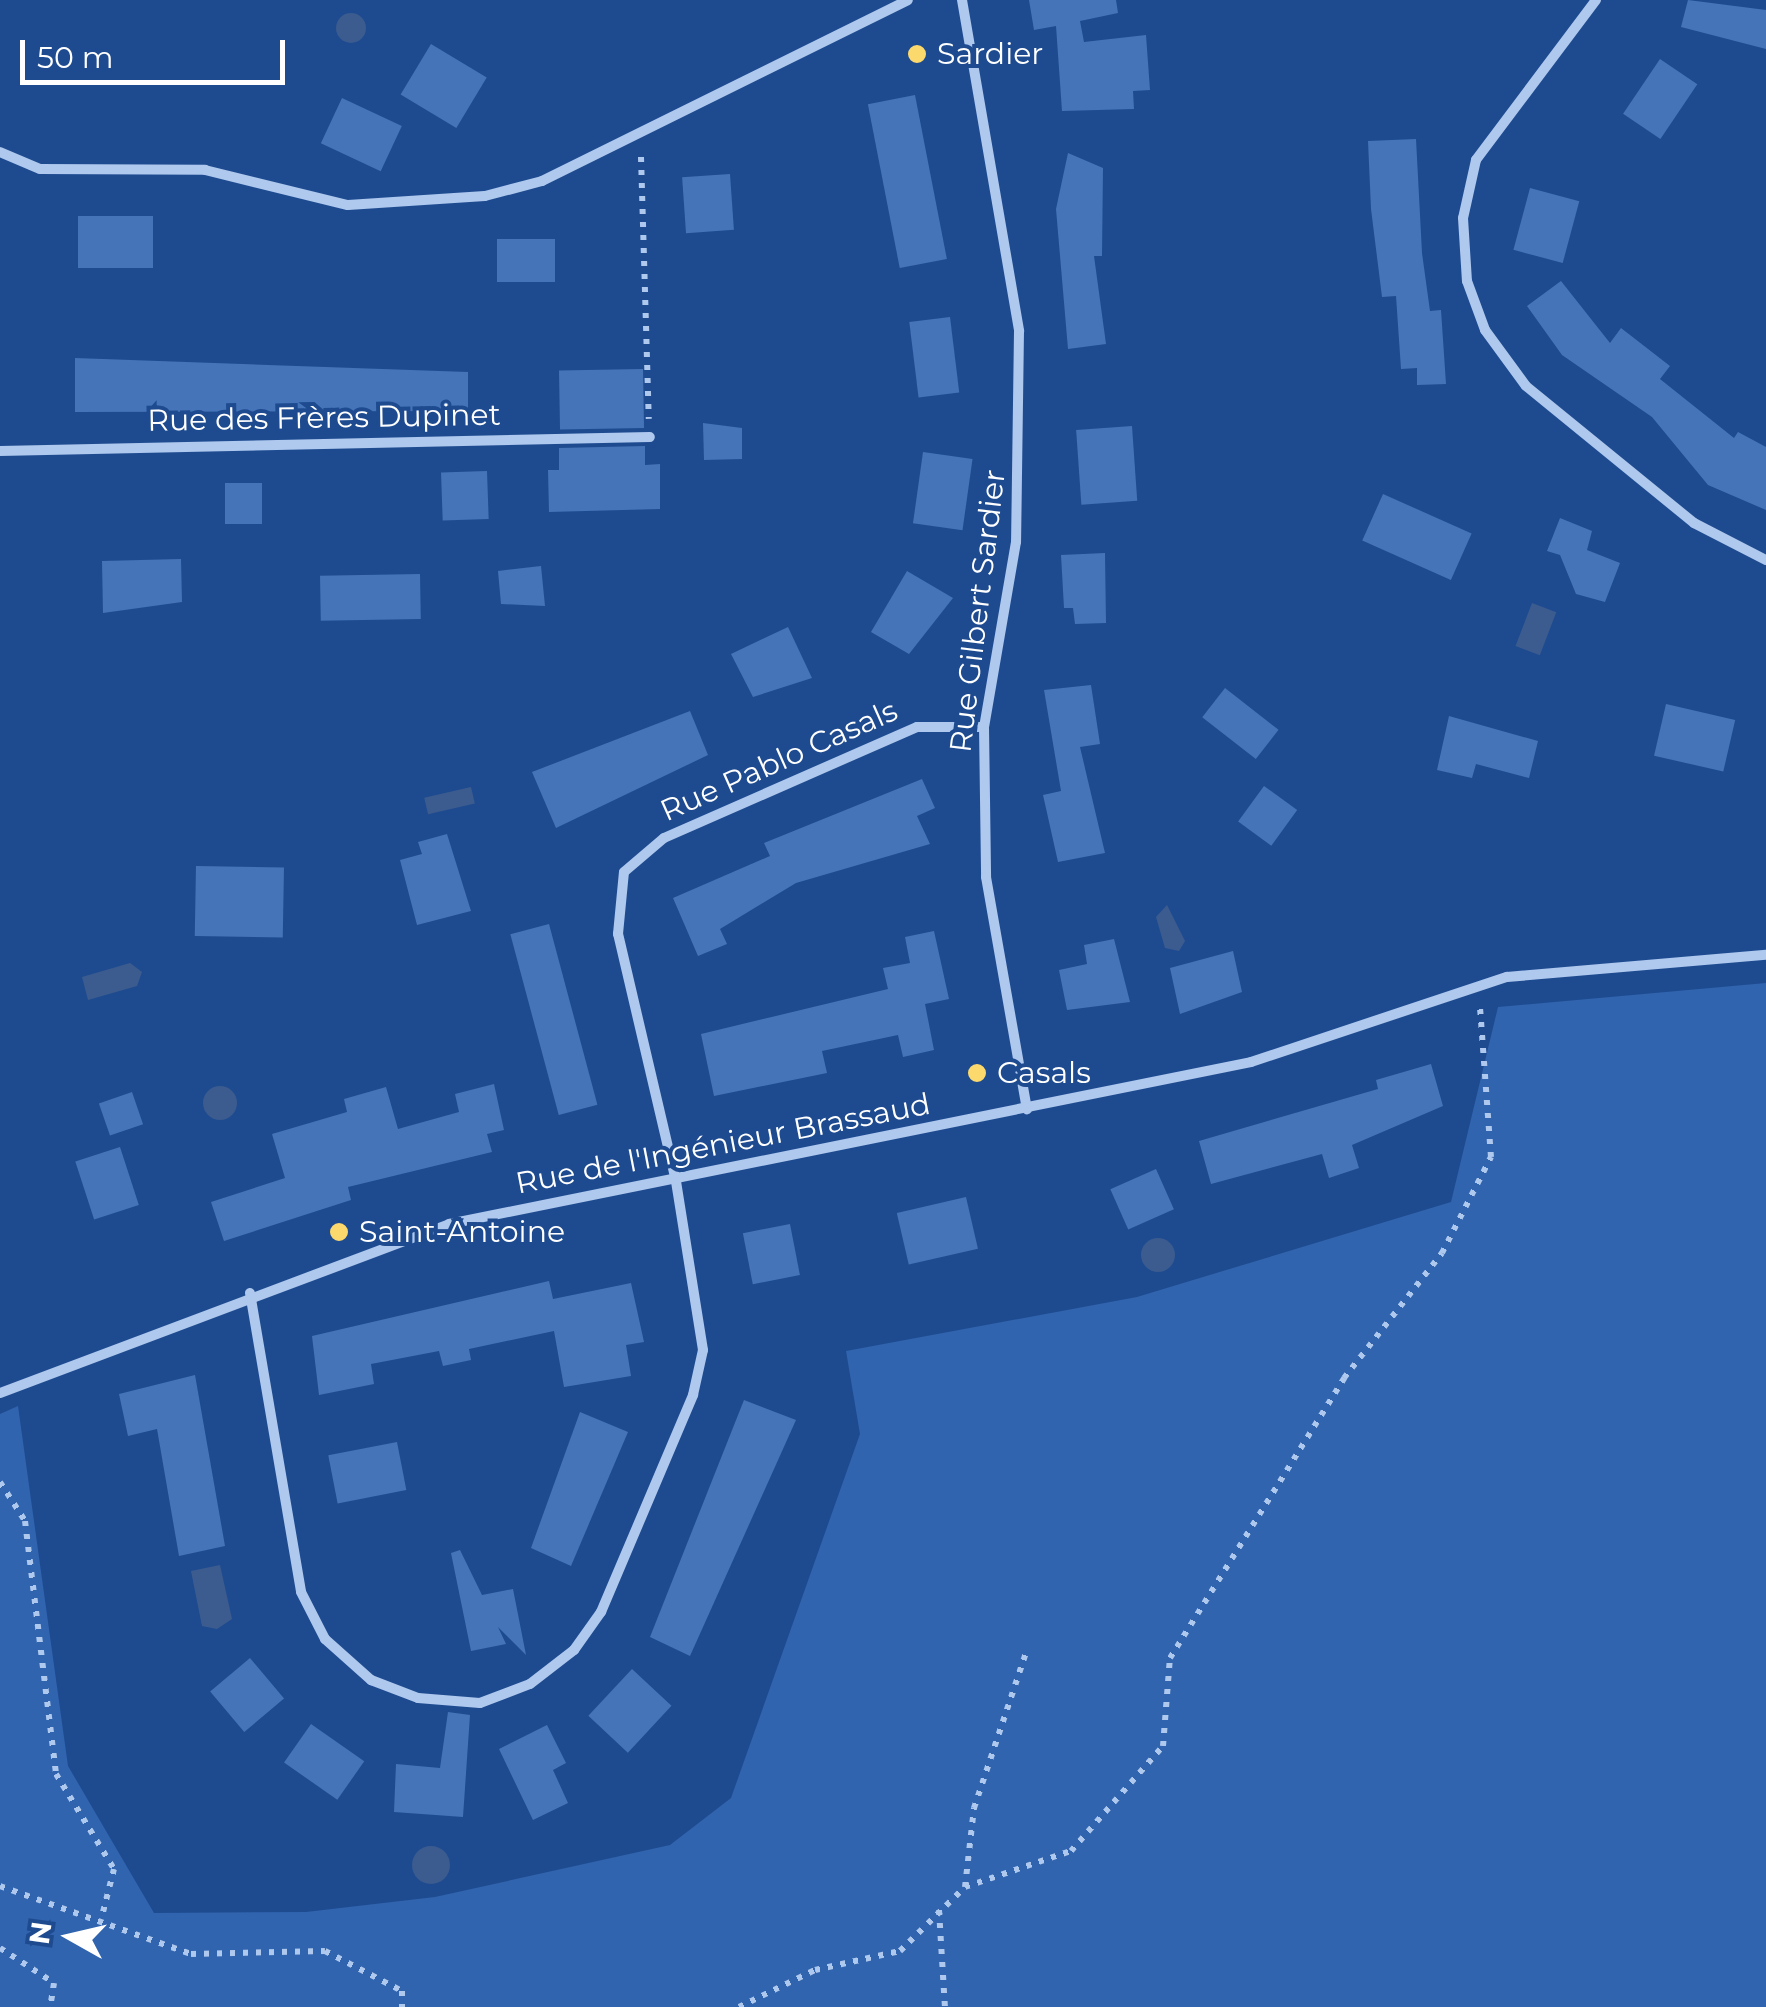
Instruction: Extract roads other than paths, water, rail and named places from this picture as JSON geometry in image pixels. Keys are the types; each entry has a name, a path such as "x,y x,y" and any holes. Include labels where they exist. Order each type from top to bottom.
{"street":[{"path":"0,152 40,169 206,170 348,206 485,196 542,181 640,136 908,0"},
{"name":"Rue Gilbert Sardier","path":"962,0 1019,331 1016,542 984,727 986,877 1027,1109"},
{"path":"1596,0 1476,160 1464,218 1467,281 1485,330 1526,386 1694,523 1766,560"},
{"name":"Rue des Frères Dupinet","path":"0,452 650,437"},
{"name":"Rue Pablo Casals","path":"250,1292 301,1592 325,1639 371,1680 418,1698 480,1703 530,1684 574,1650 600,1612 693,1394 700,1308 676,1181 618,934 624,872 664,838 918,727 984,727"},
{"name":"Rue de l'Ingénieur Brassaud","path":"0,1393 250,1292 450,1224 1251,1062 1478,986 1766,954"}],"place":[{"name":"Sardier","path":"917,54"},
{"name":"Casals","path":"977,1073"},
{"name":"Saint-Antoine","path":"339,1232"}]}
